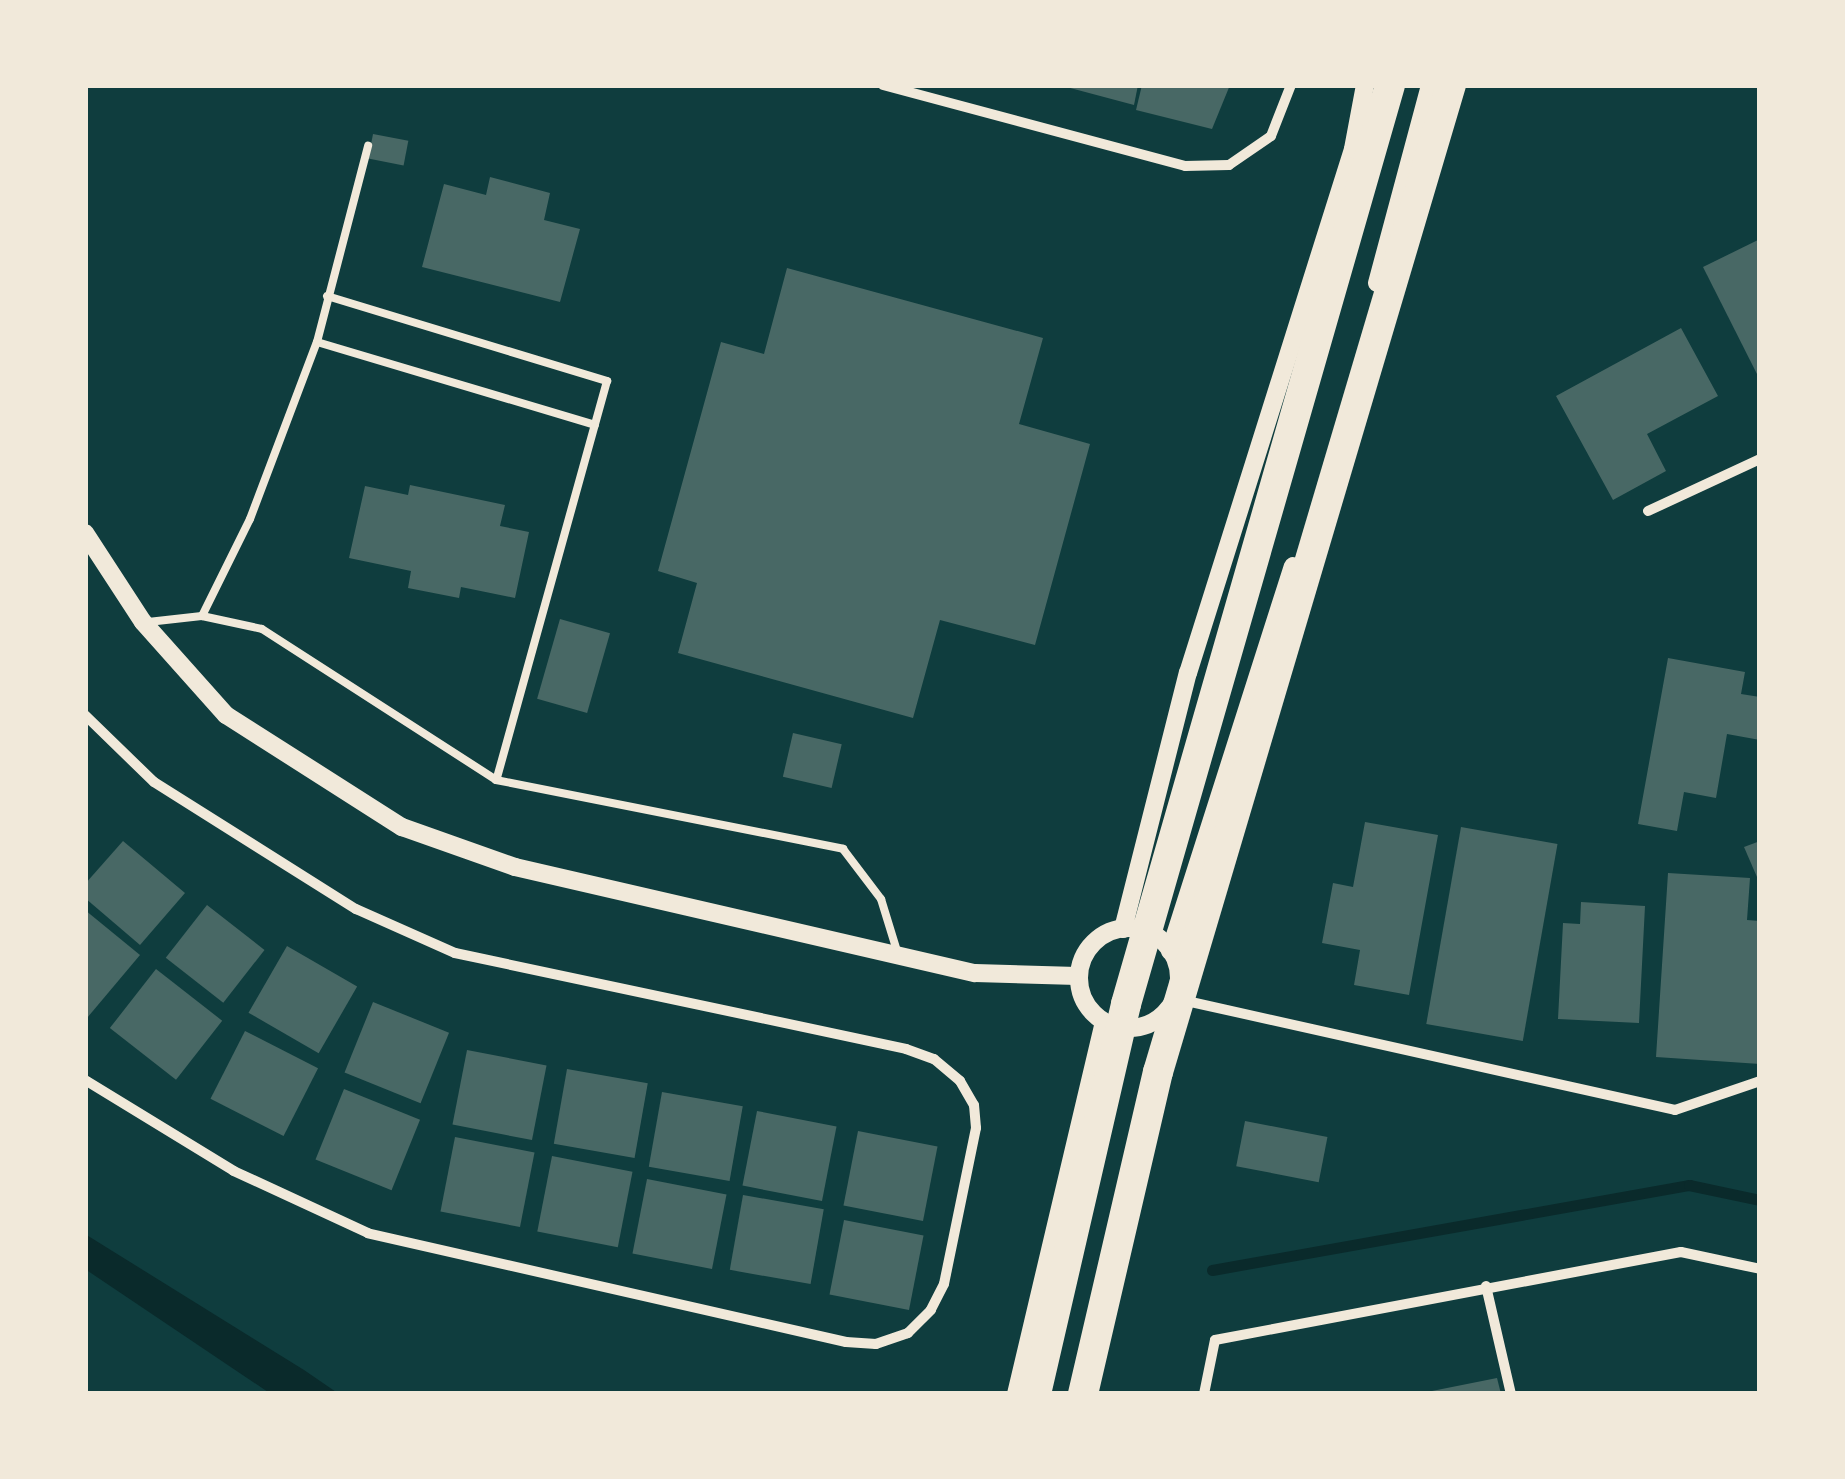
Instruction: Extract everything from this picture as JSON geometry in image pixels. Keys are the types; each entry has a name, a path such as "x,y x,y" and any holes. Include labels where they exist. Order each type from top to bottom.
{"highway":[{"path":"1036,1394 1126,1004 1390,85"},
{"path":"1082,1394 1158,1072 1451,85"}],"street":[{"path":"883,85 1185,166 1229,166 1271,136 1291,85"},
{"path":"1122,929 1188,672 1352,149 1365,85"},
{"path":"1170,951 1346,401 1430,85"},
{"path":"1648,512 1760,459"},
{"path":"85,533 143,622 226,715 402,826 515,867 974,974 1077,976"},
{"path":"85,1080 234,1170 368,1234 846,1342 876,1344 908,1333 931,1310 956,1225 976,1128 974,1105 934,1060 455,953 356,909 262,854 154,782 87,722"},
{"path":"1138,928 1170,951 1180,969 1176,999 1158,1020 1132,1030 1104,1023 1084,1003 1077,976 1086,948 1122,929 1138,928"},
{"path":"1176,999 1676,1110 1760,1080"},
{"path":"1082,1394 1158,1020"},
{"path":"1016,1394 1104,1023"},
{"path":"1204,1394 1215,1340 1681,1252 1760,1269"},
{"path":"1486,1286 1511,1394"}],"lane":[{"path":"202,616 250,519 316,342 368,146"},
{"path":"328,296 606,381 496,780"},
{"path":"316,342 595,426"},
{"path":"143,622 202,616 262,629 496,780 843,849 881,900 898,956"}],"water":[{"path":"85,1234 339,1394 271,1394 85,1269"}],"building":[{"path":"1059,85 1138,85 1134,105"},
{"path":"1142,85 1230,85 1212,129 1136,110"},
{"path":"373,134 408,141 404,165 368,159"},
{"path":"490,177 550,193 544,220 580,229 560,302 422,267 444,184 486,195"},
{"path":"1760,239 1760,380 1703,267"},
{"path":"787,268 1043,338 1019,424 1090,444 1035,645 940,620 913,718 678,653 697,583 658,571 721,342 764,354"},
{"path":"1681,328 1718,396 1647,434 1666,471 1613,500 1556,396"},
{"path":"410,485 505,505 500,526 529,532 515,598 461,587 459,598 408,588 411,571 349,558 365,486 408,495"},
{"path":"560,619 610,633 587,713 537,699"},
{"path":"1668,658 1745,672 1741,694 1760,697 1760,740 1727,734 1716,798 1684,792 1677,831 1638,824"},
{"path":"793,733 842,744 832,788 783,777"},
{"path":"1365,822 1438,835 1409,995 1354,985 1360,950 1322,943 1333,883 1353,887"},
{"path":"1461,827 1558,844 1523,1041 1426,1024"},
{"path":"123,841 185,893 140,945 85,898 85,884"},
{"path":"1760,841 1760,884 1744,847"},
{"path":"1668,873 1750,878 1747,920 1760,921 1760,1064 1656,1057"},
{"path":"1581,902 1645,906 1639,1023 1558,1019 1563,923 1580,924"},
{"path":"207,905 265,950 223,1003 166,958"},
{"path":"85,910 140,955 87,1018 85,1016"},
{"path":"287,946 357,986 319,1053 248,1013"},
{"path":"156,969 222,1021 176,1080 110,1028"},
{"path":"373,1002 449,1033 421,1103 345,1072"},
{"path":"245,1031 318,1068 284,1136 210,1099"},
{"path":"467,1050 547,1065 532,1140 452,1125"},
{"path":"567,1069 648,1083 635,1158 554,1144"},
{"path":"344,1089 420,1120 392,1190 316,1159"},
{"path":"662,1092 743,1106 730,1181 649,1167"},
{"path":"757,1111 837,1126 822,1201 742,1186"},
{"path":"1245,1121 1327,1137 1319,1182 1236,1166"},
{"path":"858,1131 938,1146 923,1221 843,1206"},
{"path":"455,1137 535,1152 520,1227 440,1212"},
{"path":"552,1156 632,1172 618,1247 537,1232"},
{"path":"647,1179 727,1194 712,1269 632,1254"},
{"path":"743,1195 824,1209 811,1284 730,1270"},
{"path":"844,1220 924,1235 909,1310 829,1295"},
{"path":"1497,1378 1501,1394 1427,1392"}],"waterway":[{"path":"1212,1270 1689,1185 1760,1200"}]}
